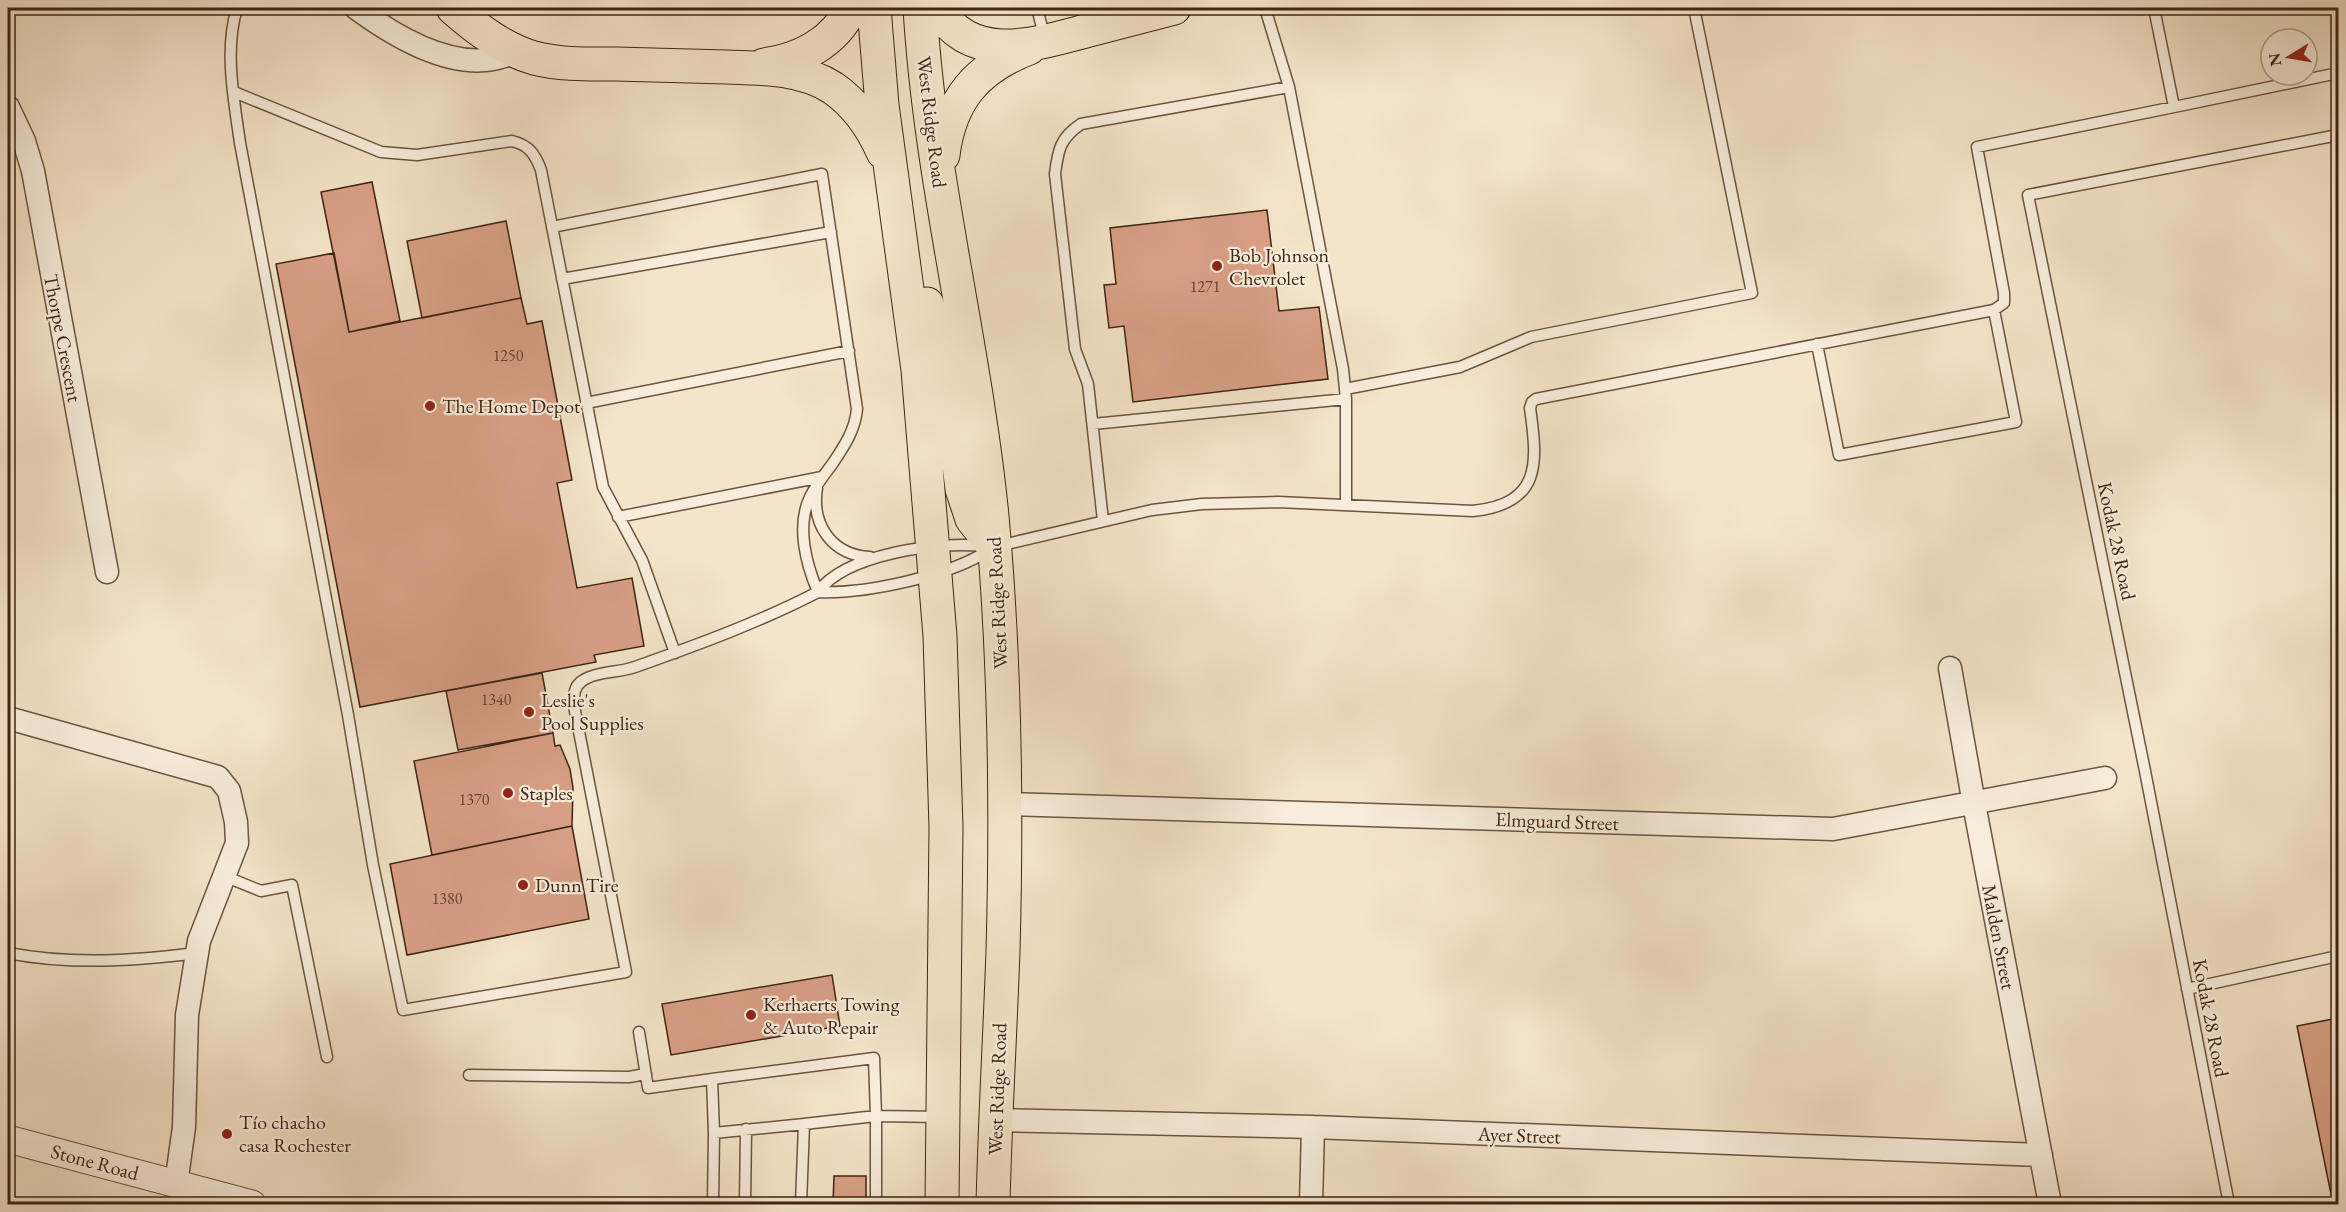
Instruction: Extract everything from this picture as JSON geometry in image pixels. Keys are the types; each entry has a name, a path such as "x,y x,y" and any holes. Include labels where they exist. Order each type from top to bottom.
{"highway":[{"path":"453,8 484,34 516,51 544,60 570,63 741,67 795,73 820,82 843,95 870,127 885,157 892,178"},
{"path":"471,8 495,34 516,51"},
{"path":"741,67 776,63 806,53 831,36 844,21 851,8"},
{"path":"874,8 878,67 918,370 940,636 946,792 942,1204"},
{"name":"West Ridge Road","path":"920,8 924,67 941,190 972,370 988,484 994,547 1005,804 1003,950 993,1204"},
{"path":"937,8 952,27 977,42 1010,47 1046,42 1174,8"},
{"path":"941,190 943,153 947,132 953,113 965,92 978,76 995,64 1046,42"},
{"path":"900,232 931,316 951,403 962,489 972,519 994,547"}],"street":[{"path":"356,8 387,30 441,54 488,61 497,60 516,51"},
{"name":"Thorpe Crescent","path":"8,107 24,141 33,171 107,572"},
{"name":"Malden Street","path":"1950,668 2050,1204"},
{"path":"8,718 218,777 229,791 236,822 237,843 199,941 197,952 187,1015 184,1127 176,1184"},
{"name":"Elmguard Street","path":"1005,804 1833,829 2105,778"},
{"name":"Ayer Street","path":"996,1120 1313,1127 2041,1155"},
{"path":"1311,1204 1313,1127"},
{"name":"Stone Road","path":"8,1139 252,1204"}],"lane":[{"path":"237,8 233,29 234,93 240,143 346,704 373,865 403,1010 626,972 574,696 576,686 582,680 632,668 774,614 818,592 838,572 883,556"},
{"path":"1037,8 1046,42"},
{"path":"1265,8 1289,87 1333,313 1345,394 1346,506"},
{"path":"1093,424 1345,394 1460,367 1531,337 1752,293 1694,8"},
{"path":"2154,8 2174,107"},
{"path":"820,480 816,506 820,526 825,535 839,548 849,553 869,557 883,556 967,563 994,547 1152,510 1202,504 1278,502 1473,512 1502,507 1514,500 1525,488 1531,475 1535,461 1530,408 1536,399 1995,310 2004,303 2004,293 1977,147 2338,73"},
{"path":"1103,521 1088,384 1075,349 1055,174 1057,153 1067,134 1081,124 1289,87"},
{"path":"234,93 381,152 417,155 498,141 524,144 532,150 541,170 603,487 642,560 675,653"},
{"name":"Kodak 28 Road","path":"2229,1204 2143,759 2028,195 2338,135"},
{"path":"552,227 822,174 857,409 856,421 847,442 820,480 806,507 803,520 807,555 818,592"},
{"path":"562,279 831,232"},
{"path":"1817,344 1839,455 2016,422 1995,310"},
{"path":"586,403 849,351"},
{"path":"618,517 820,480"},
{"path":"818,592 859,590 969,544 994,547"},
{"path":"224,876 261,891 292,885 327,1057"},
{"path":"8,953 40,960 121,960 197,952"},
{"path":"2187,989 2338,956"},
{"path":"639,1032 648,1088 874,1058 876,1204"},
{"path":"469,1075 629,1077 646,1074"},
{"path":"712,1079 713,1204"},
{"path":"714,1133 876,1116 944,1118"},
{"path":"801,1204 804,1124"},
{"path":"745,1204 746,1129"}],"building":[{"path":"372,182 400,321 349,332 321,192"},
{"path":"1267,210 1279,311 1319,307 1328,379 1133,402 1124,326 1109,328 1104,285 1116,284 1110,228"},
{"path":"506,221 521,298 422,318 407,241"},
{"name":"The Home Depot","path":"334,253 349,332 521,298 527,324 542,321 572,480 557,483 577,588 632,578 644,646 594,655 596,662 360,707 276,264"},
{"path":"542,673 553,733 458,750 446,691"},
{"path":"553,733 555,746 560,745 570,769 573,788 572,826 432,855 414,761"},
{"path":"572,826 589,919 407,955 390,864"},
{"name":"Kerhaerts Towing & Auto Repair","path":"832,975 840,1026 671,1055 662,1004"},
{"path":"2338,1018 2338,1204 2333,1204 2297,1026"},
{"path":"834,1176 866,1176 866,1204 833,1204"}],"place":[{"name":"Bob Johnson Chevrolet","path":"1217,266"},
{"name":"The Home Depot","path":"430,406"},
{"name":"Leslie's Pool Supplies","path":"529,712"},
{"name":"Staples","path":"508,793"},
{"name":"Dunn Tire","path":"523,885"},
{"name":"Kerhaerts Towing & Auto Repair","path":"751,1015"},
{"name":"Tío chacho casa Rochester","path":"227,1134"}]}
